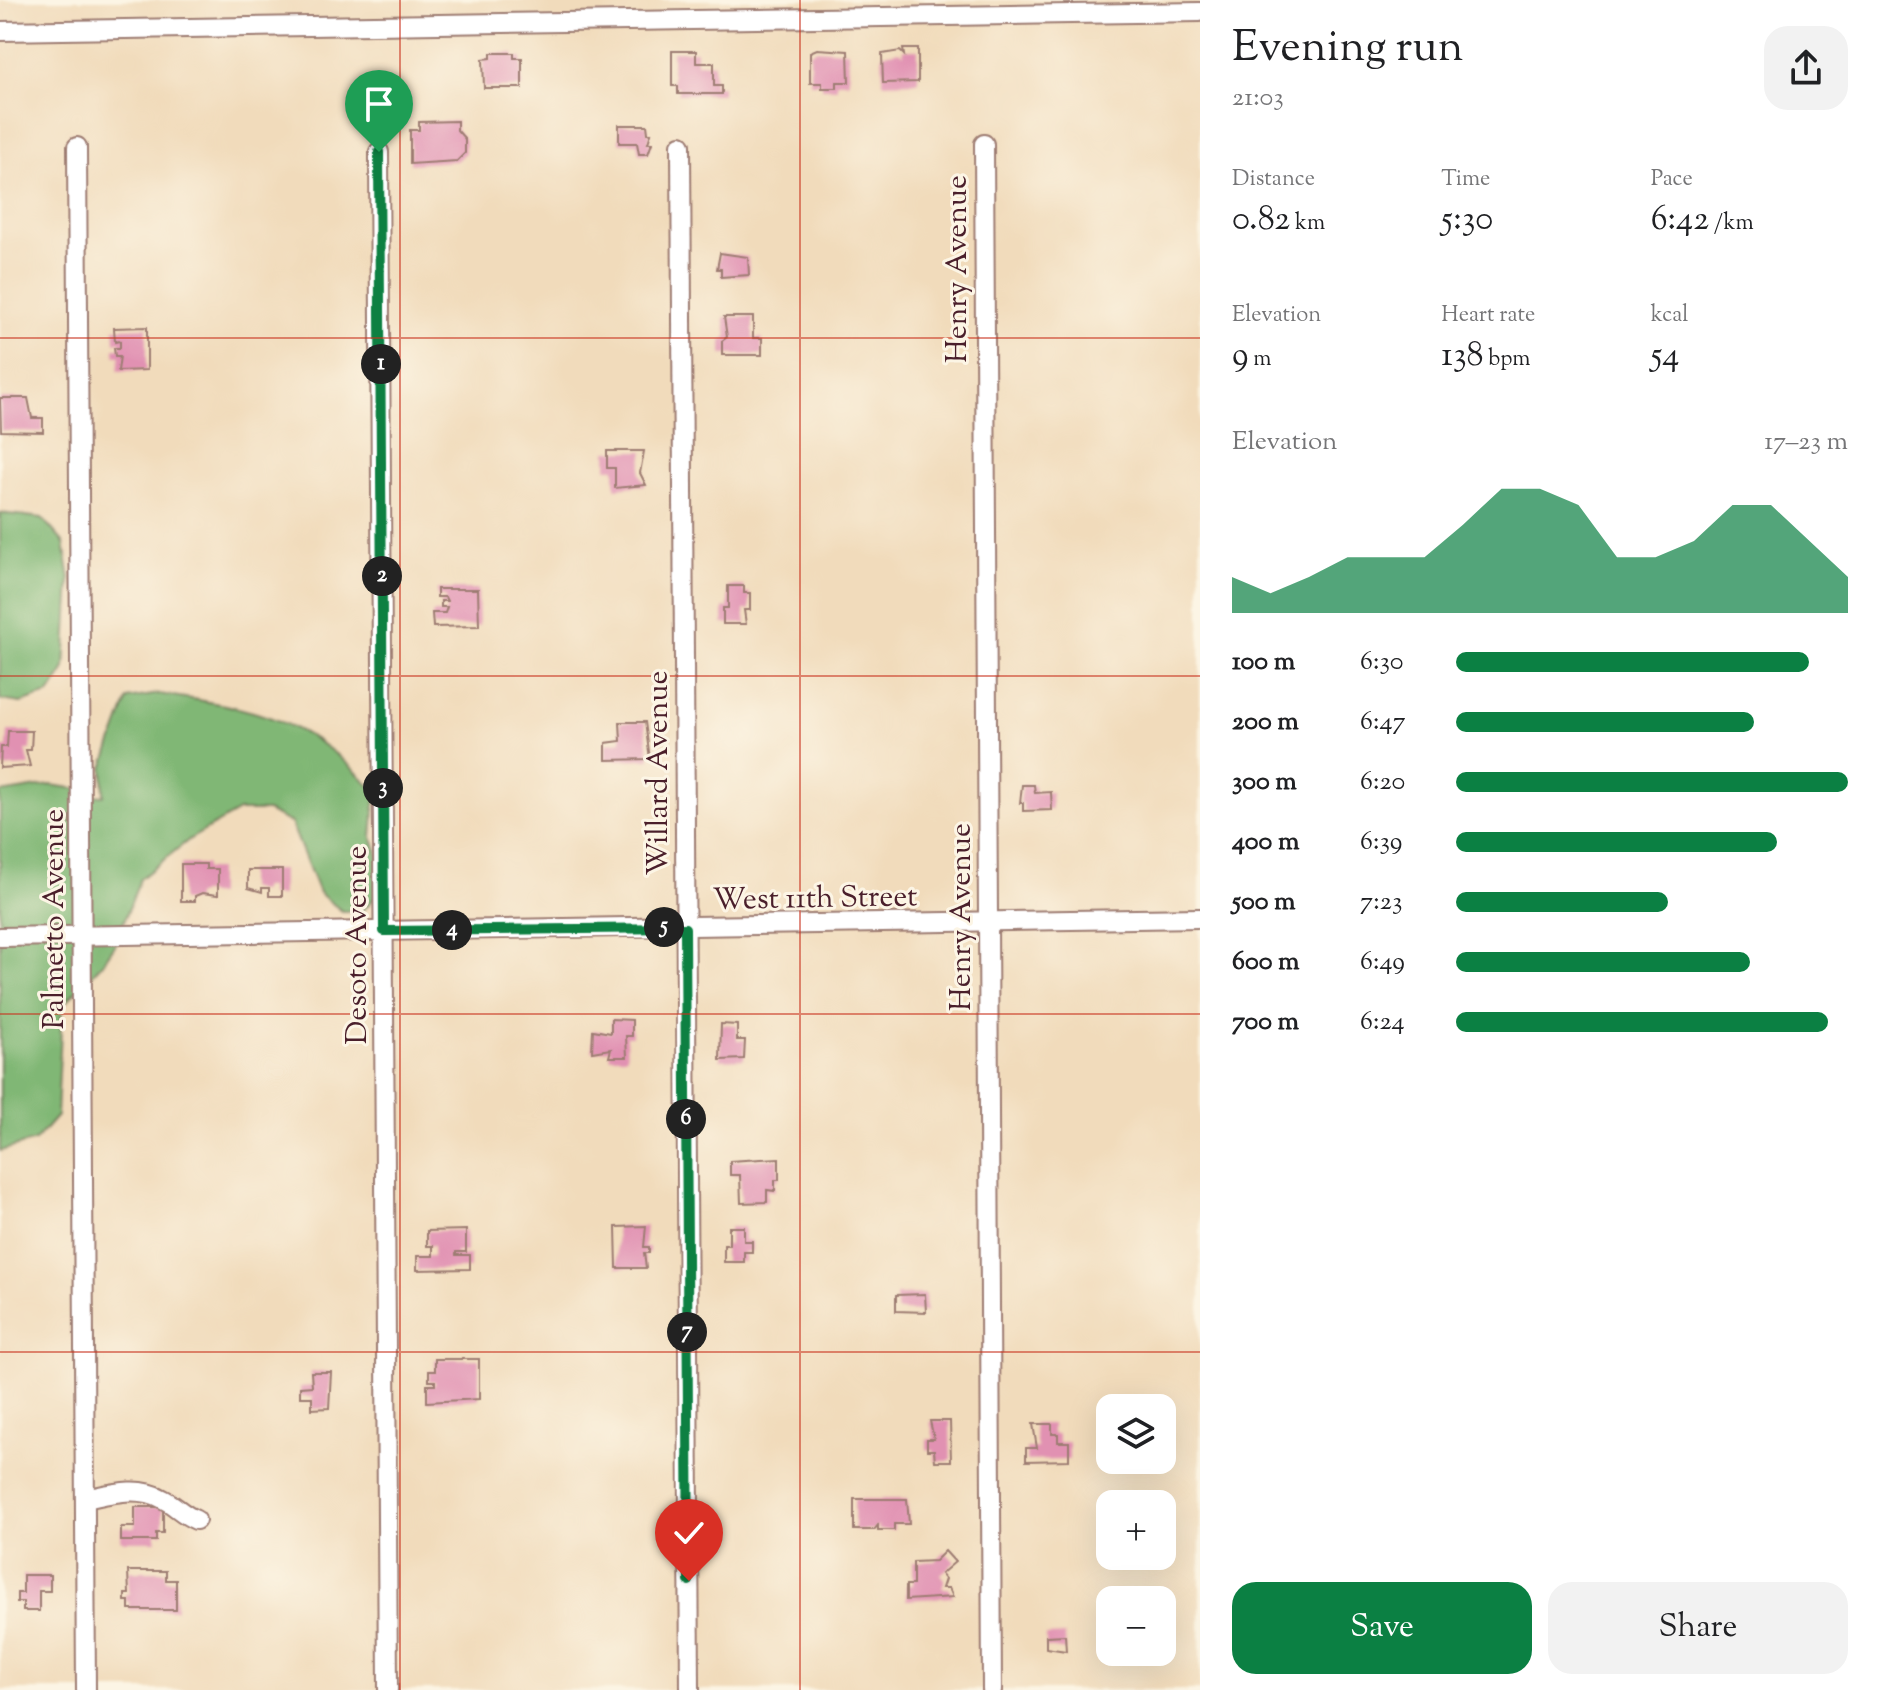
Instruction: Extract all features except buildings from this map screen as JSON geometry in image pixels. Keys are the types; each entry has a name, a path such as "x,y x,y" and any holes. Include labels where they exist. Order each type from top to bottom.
{"street":[{"path":"0,31 1200,12"},
{"name":"Henry Avenue","path":"984,144 992,1690"},
{"name":"Willard Avenue","path":"681,145 690,1690"},
{"name":"Palmetto Avenue","path":"77,147 86,1690"},
{"name":"Desoto Avenue","path":"379,152 388,1690"},
{"name":"West 11th Street","path":"0,937 1200,918"},
{"path":"85,1499 124,1491 146,1492 161,1497 196,1520"}],"green space":[{"path":"0,513 42,518 64,543 70,579 65,669 49,694 21,703 0,700"},
{"path":"159,694 224,705 278,720 327,747 351,767 376,792 372,837 378,852 379,894 362,911 342,911 319,893 291,823 267,811 239,811 190,839 140,879 115,945 102,964 62,1006 57,1116 35,1141 0,1151 0,793 51,785 78,789 79,794 104,796 103,768 128,699"}],"route":[{"path":"379,152 384,931 685,928 689,1581"}]}
